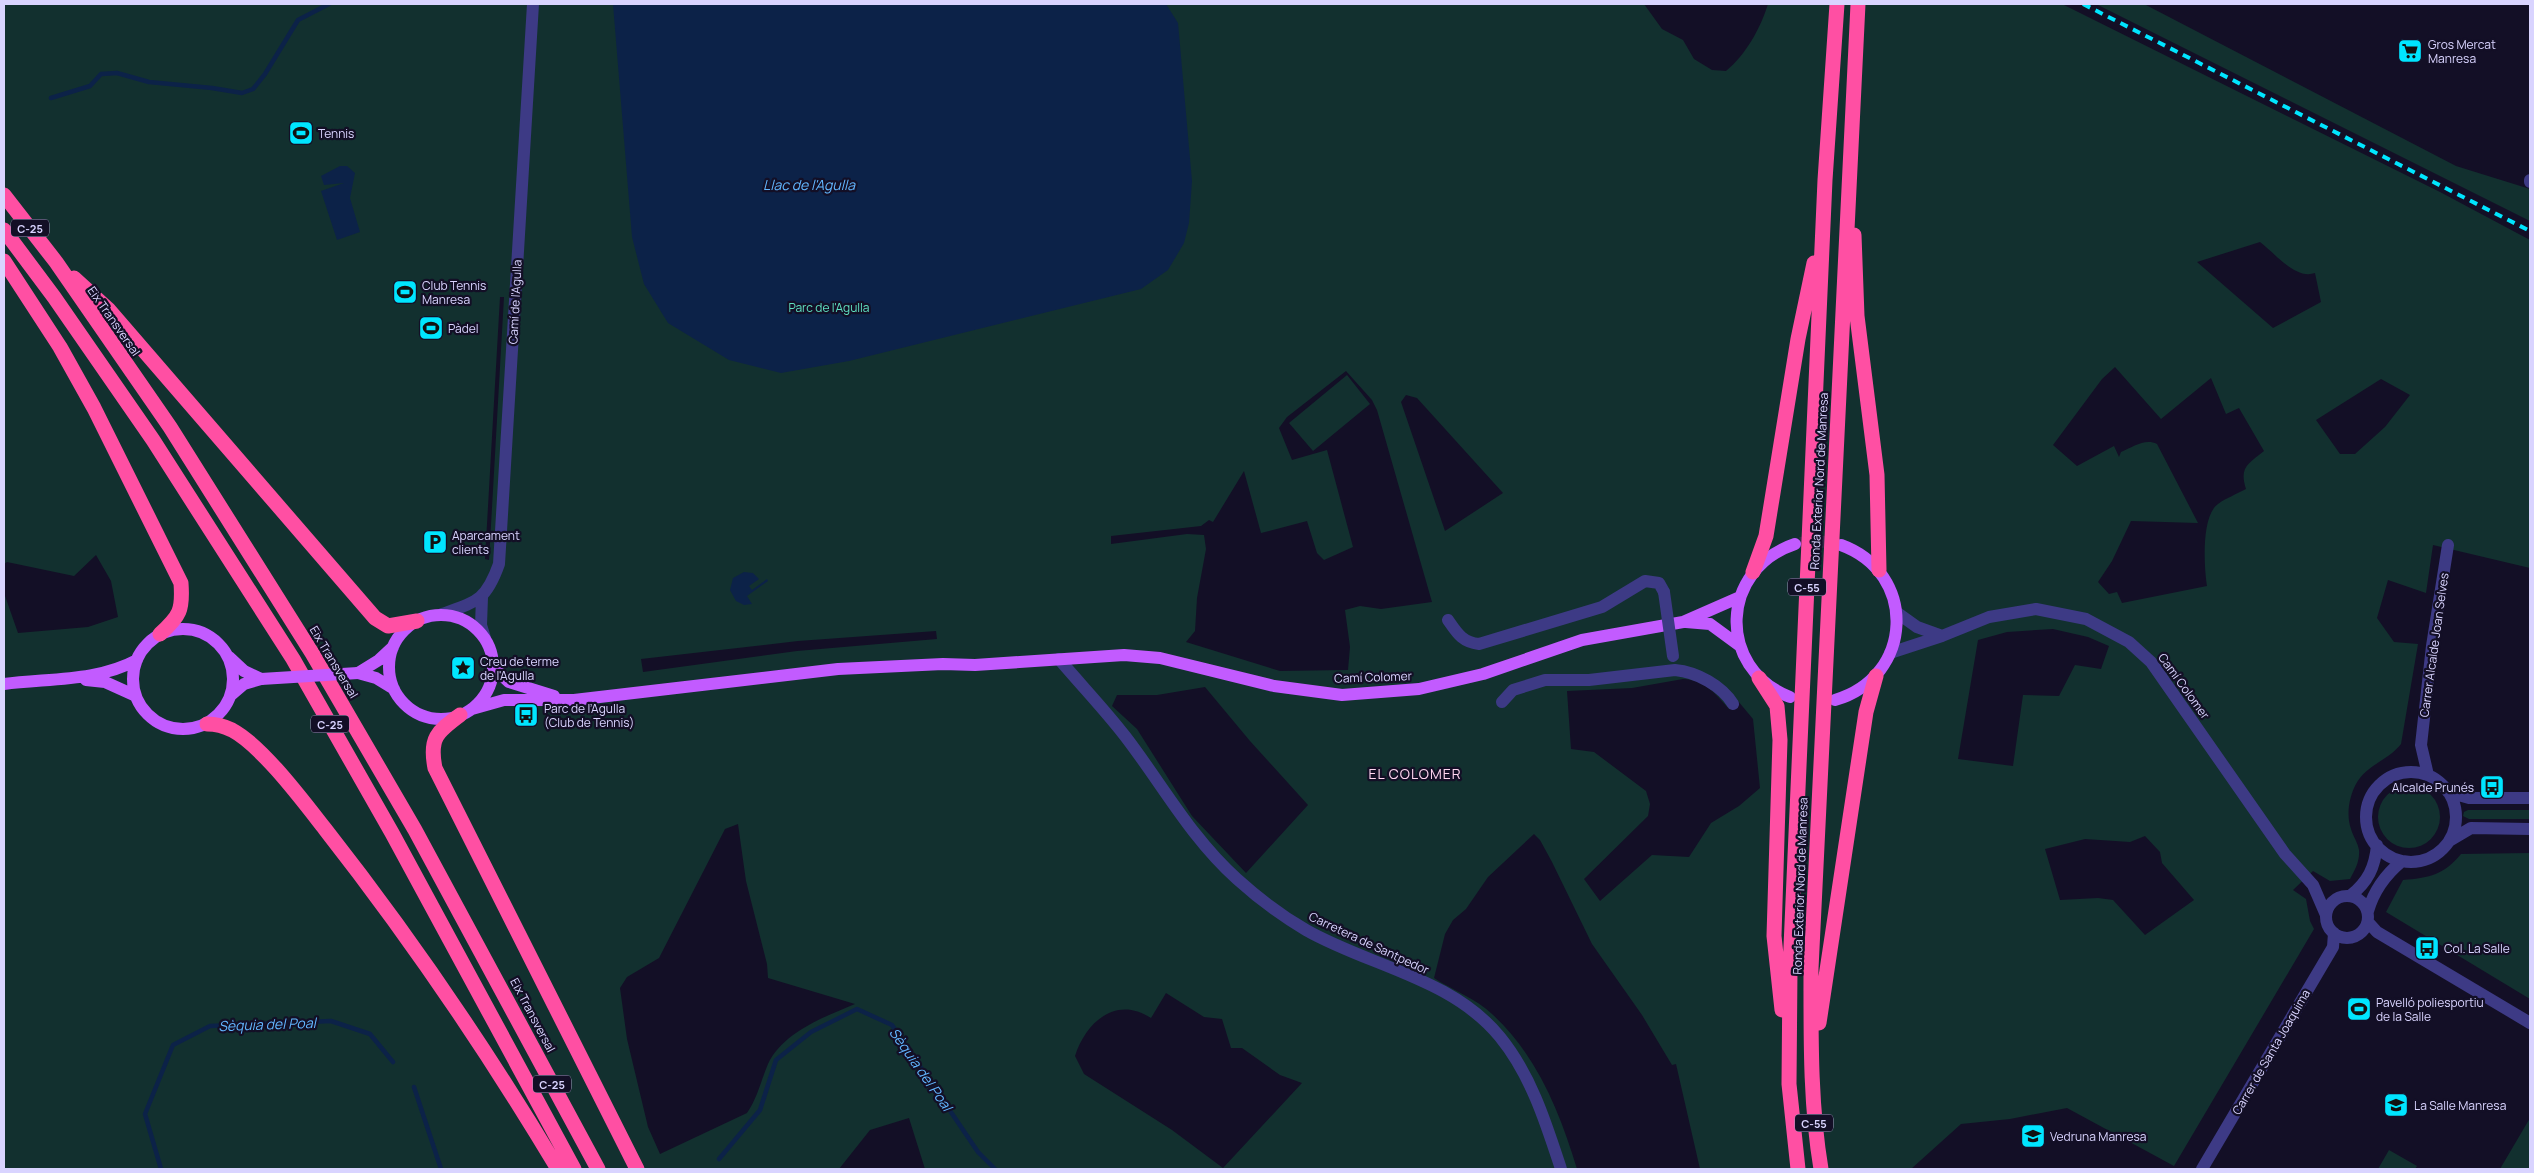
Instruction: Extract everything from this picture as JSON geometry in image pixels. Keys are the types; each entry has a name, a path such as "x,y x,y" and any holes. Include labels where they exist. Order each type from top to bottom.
{"highway":[{"name":"Ronda Exterior Nord de Manresa","path":"1798,1169 1790,1084 1790,968 1823,222 1837,4"},
{"name":"Ronda Exterior Nord de Manresa","path":"1821,1169 1815,1135 1811,1077 1811,969 1858,4"},
{"path":"1850,165 1857,316 1877,475 1879,570"},
{"name":"Eix Transversal","path":"4,195 56,262 170,427 312,652 424,846 598,1169"},
{"path":"1753,572 1766,536 1798,339 1823,222"},
{"name":"C-25","path":"4,230 54,297 152,440 293,659 392,833 574,1169"},
{"path":"4,261 60,347 94,408 181,583 183,601 180,612 174,622 160,634"},
{"path":"56,262 108,309 375,618 388,626 417,621"},
{"path":"1811,1077 1846,832 1866,712 1876,676"},
{"path":"1759,678 1777,706 1780,740 1774,936 1790,1084"},
{"path":"466,712 438,730 432,753 435,768 637,1169"},
{"path":"207,724 233,730 256,748 297,793 382,902 529,1122 558,1169"}],"main road":[{"path":"1790,697 1776,691 1759,678 1740,646 1736,622 1740,598 1753,572 1771,554 1795,544"},
{"path":"1836,700 1857,691 1876,676 1890,653 1896,633 1896,612 1891,590 1879,570 1862,555 1842,544"},
{"name":"Camí Colomer","path":"1059,659 1124,655 1160,658 1274,686 1342,695 1419,689 1483,674 1582,640 1683,622 1740,598"},
{"path":"358,673 380,660 393,647 402,631 417,621 442,614 466,621 485,638 492,655 493,668 489,688 482,699 466,712"},
{"name":"Camí Colomer","path":"1683,622 1710,624 1740,646"},
{"path":"228,655 234,676 230,696 221,712 207,724 186,729 165,726 148,714 136,696 133,678 137,660 148,643 160,634 175,629 198,631 212,638 244,671 261,678"},
{"path":"393,647 389,671 394,689"},
{"path":"230,696 244,684 261,678 358,673 376,678 394,689 408,707 421,715 437,719 504,700 574,700 838,670 943,664 975,666 1059,659"},
{"path":"4,684 73,678 123,667 137,660"},
{"path":"493,668 509,682 542,694 574,700"},
{"path":"73,678 105,682 136,696"}],"street":[{"name":"Camí de l'Agulla","path":"485,638 481,625 482,597 492,580 498,564 532,4"},
{"name":"Carrer Alcalde Joan Selves","path":"2428,775 2421,745 2432,646 2448,545"},
{"path":"1448,620 1458,636 1469,643 1479,644 1602,608 1645,581 1659,583 1664,592 1675,670"},
{"path":"442,614 476,602 482,597"},
{"name":"Camí Colomer","path":"1890,653 1942,636 1989,617 2036,609 2086,619 2129,642 2151,662 2285,854 2313,885 2326,915"},
{"path":"1896,612 1917,627 1942,636"},
{"name":"Carretera de Santpedor","path":"1059,659 1125,736 1185,821 1236,878 1270,906 1307,931 1440,991 1477,1014 1499,1036 1519,1063 1547,1123 1561,1169"},
{"path":"1502,702 1513,690 1545,680 1589,680 1675,670 1687,671 1725,692 1733,704"},
{"name":"Carrer Alcalde Joan Selves","path":"2400,773 2421,745"},
{"path":"2449,841 2456,819 2455,807 2448,792 2441,784 2428,775 2417,772 2400,773 2379,786 2369,803 2367,812 2368,828 2377,846 2388,855 2402,861 2413,862 2429,858 2449,841 2471,828 2530,828"},
{"path":"2448,792 2469,798 2530,798"},
{"path":"2377,846 2376,861 2370,875 2360,889 2332,901 2326,915 2328,925 2334,933 2342,937 2352,937 2361,933 2368,917 2372,897 2387,873 2402,861"},
{"name":"Camí Colomer","path":"2313,885 2328,892 2347,896"},
{"path":"2347,896 2363,902 2368,917 2377,932 2530,1023"},
{"name":"Carrer de Santa Joaquima","path":"2202,1169 2333,947 2334,933"}],"green space":[{"name":"Parc de l'Agulla","path":"4,4 1644,4 1662,29 1683,40 1694,59 1712,70 1726,71 1740,57 1752,40 1768,4 2062,4 2440,192 2530,240 2530,568 2433,545 2426,593 2388,580 2377,618 2394,642 2418,644 2401,744 2396,750 2360,777 2352,795 2349,806 2349,818 2359,850 2357,865 2350,879 2330,881 2313,871 2293,890 2306,899 2310,921 2314,929 2174,1166 2067,1108 2010,1119 1961,1124 1911,1169 1700,1169 1676,1064 1672,1065 1642,1015 1592,944 1552,862 1540,840 1534,834 1488,877 1466,909 1453,920 1445,934 1434,978 1486,1009 1508,1030 1522,1048 1545,1086 1563,1127 1577,1169 925,1169 909,1118 870,1130 839,1169 4,1169 4,593 18,633 88,627 118,617 111,581 96,555 74,576 7,562 4,564","holes":["2260,242 2300,273 2315,273 2321,302 2273,328 2197,262","500,297 504,297 489,560 485,559","2115,367 2161,419 2211,378 2226,414 2239,408 2264,451 2249,463 2244,471 2246,489 2218,504 2209,519 2205,542 2207,586 2122,603 2117,592 2109,594 2098,582 2112,561 2131,521 2198,523 2157,444 2152,442 2139,444 2121,452 2119,457 2114,446 2077,466 2053,445 2102,379","1346,371 1372,400 1377,410 1432,602 1381,609 1360,606 1345,610 1350,647 1348,670 1280,671 1186,642 1195,631 1197,598 1206,549 1204,535 1187,534 1111,544 1111,536 1201,526 1209,520 1213,522 1244,471 1261,533 1307,521 1317,553 1324,560 1353,547 1327,450 1292,460 1279,428 1287,417","2381,379 2410,395 2385,427 2355,454 2340,454 2316,420","1406,395 1417,398 1503,493 1445,531 1401,402","2053,629 2088,637 2109,646 2101,669 2075,665 2059,696 2023,695 2013,766 1958,759 1978,640 2007,632","936,631 937,639 797,651 643,672 641,659 798,641","1683,679 1691,680 1709,688 1729,709 1738,701 1753,719 1760,788 1739,806 1711,823 1689,857 1652,855 1600,901 1584,879 1648,816 1650,804 1646,791 1594,752 1571,749 1567,691 1632,688","1205,687 1250,741 1308,805 1246,873 1192,816 1137,729 1112,706 1117,695 1157,695","738,824 746,881 767,964 768,978 855,1004 818,1020 794,1034 784,1043 768,1064 757,1095 747,1113 660,1154 648,1127 627,1039 620,988 627,977 659,958 725,829","2145,836 2160,852 2162,863 2194,900 2145,935 2113,900 2098,898 2060,900 2045,849 2085,839 2130,842","1166,993 1204,1017 1222,1019 1231,1048 1242,1048 1280,1075 1302,1083 1223,1168 1172,1130 1084,1074 1075,1056 1087,1032 1095,1023 1114,1011 1126,1009 1151,1018"]},
{"path":"2096,4 2144,4 2456,166 2530,189 2530,221"},
{"path":"1347,375 1370,404 1313,451 1289,423"},
{"path":"2409,786 2426,791 2431,795 2435,800 2440,817 2435,834 2431,839 2426,843 2409,848 2392,843 2387,839 2383,834 2378,817 2383,800 2387,795 2392,791"},
{"path":"2468,810 2530,810 2530,819 2469,819 2463,816 2464,812"},
{"path":"2530,853 2530,999 2386,912 2403,880 2420,878 2442,871 2461,854"},
{"path":"2530,1118 2530,1169 2500,1169"},
{"path":"2389,1150 2417,1166 2415,1169 2378,1169"}],"water":[{"name":"Llac de l'Agulla","path":"613,4 1166,4 1178,23 1192,181 1189,223 1184,243 1168,270 1141,289 849,361 781,373 729,360 668,323 644,284 632,237"},
{"path":"340,166 347,166 355,173 350,198 360,232 337,240 321,191 344,183 324,185 321,176"},
{"path":"744,572 753,573 759,579 749,586 752,590 767,579 768,581 747,596 752,604 744,605 736,601 730,590 733,578"}],"waterway":[{"path":"51,98 90,86 101,74 117,73 149,82 242,93 253,89 265,74 298,20 329,4"},
{"name":"Sèquia del Poal","path":"719,1159 760,1110 776,1060 811,1032 857,1009 892,1025 978,1152 995,1169"},
{"name":"Sèquia del Poal","path":"161,1169 145,1114 173,1045 210,1026 331,1021 370,1034 393,1062"},
{"name":"Sèquia del Poal","path":"414,1087 441,1169"}],"tunnel":[{"path":"1800,543 1818,541 1839,544"}],"railway":[{"path":"2083,4 2530,231"}],"place":[{"name":"Gros Mercat Manresa","path":"2410,51"},
{"name":"Tennis","path":"301,133"},
{"name":"Club Tennis Manresa","path":"405,292"},
{"name":"Pàdel","path":"431,328"},
{"name":"Aparcament clients","path":"435,542"},
{"name":"Creu de terme de l'Agulla","path":"463,668"},
{"name":"Parc de l’Agulla (Club de Tennis)","path":"526,715"},
{"name":"Alcalde Prunés","path":"2492,787"},
{"name":"Col. La Salle","path":"2427,948"},
{"name":"Pavelló poliesportiu de la Salle","path":"2359,1009"},
{"name":"La Salle Manresa","path":"2396,1105"},
{"name":"Vedruna Manresa","path":"2033,1136"}],"district":[{"name":"EL COLOMER","path":"1415,773"}]}
